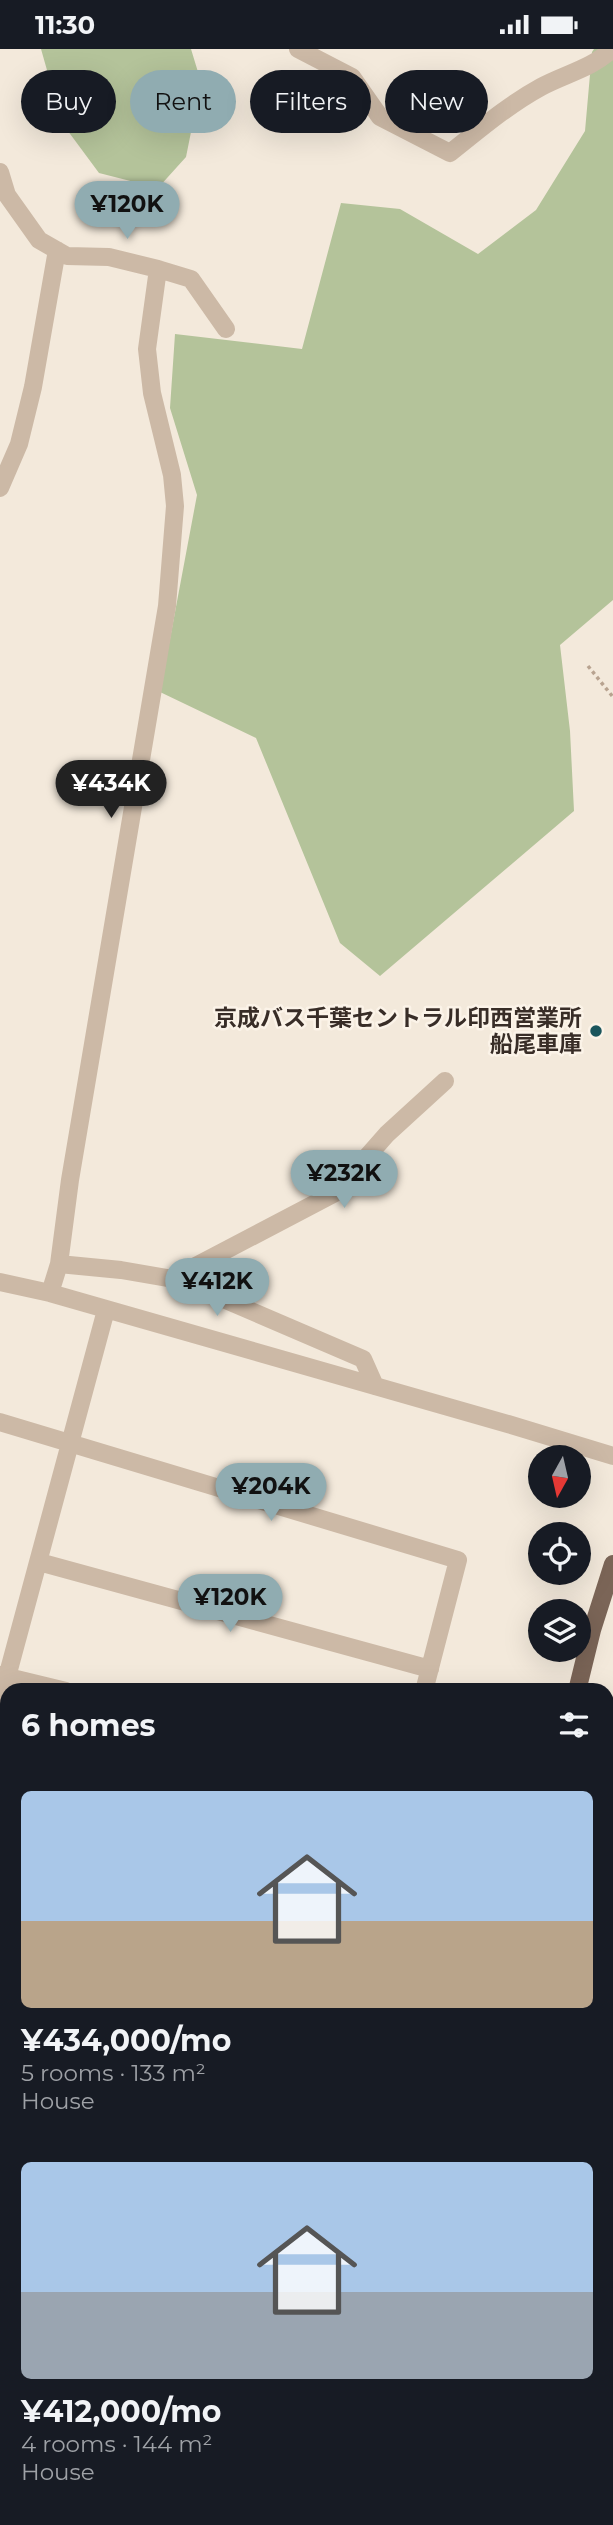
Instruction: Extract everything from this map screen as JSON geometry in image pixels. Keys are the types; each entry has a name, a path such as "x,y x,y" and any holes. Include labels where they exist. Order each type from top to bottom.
{"main road":[{"path":"579,1683 613,1563"}],"street":[{"path":"298,49 352,77 380,117 450,153 499,114 542,86 603,59 612,49"},
{"path":"0,172 7,195 39,240 67,256 109,257 191,279 226,329"},
{"path":"0,488 19,444 33,387 57,250"},
{"path":"50,1293 59,1264 70,1180 167,606 175,506 172,475 152,393 147,349 158,269"},
{"path":"187,1284 192,1268 335,1193 387,1134 445,1081"},
{"path":"59,1264 121,1270 179,1280 363,1359 375,1385"},
{"path":"0,1282 50,1293 375,1385 613,1456"},
{"path":"33,1683 4,1676 39,1562 106,1310"},
{"path":"0,1422 458,1560 426,1683"},
{"path":"39,1562 430,1668"}],"path":[{"path":"587,666 613,697"}],"green space":[{"path":"41,49 191,49 197,70 130,70 130,133 191,133 186,157 158,188 99,173 69,133 116,133 116,70 47,70"},
{"path":"594,49 613,49 613,600 560,645 570,731 574,811 380,976 340,943 256,738 160,692 197,495 170,408 175,334 302,349 341,203 400,209 478,254 536,210 585,131"}],"place":[{"name":"京成バス千葉セントラル印西営業所 船尾車庫","path":"596,1031"}]}
